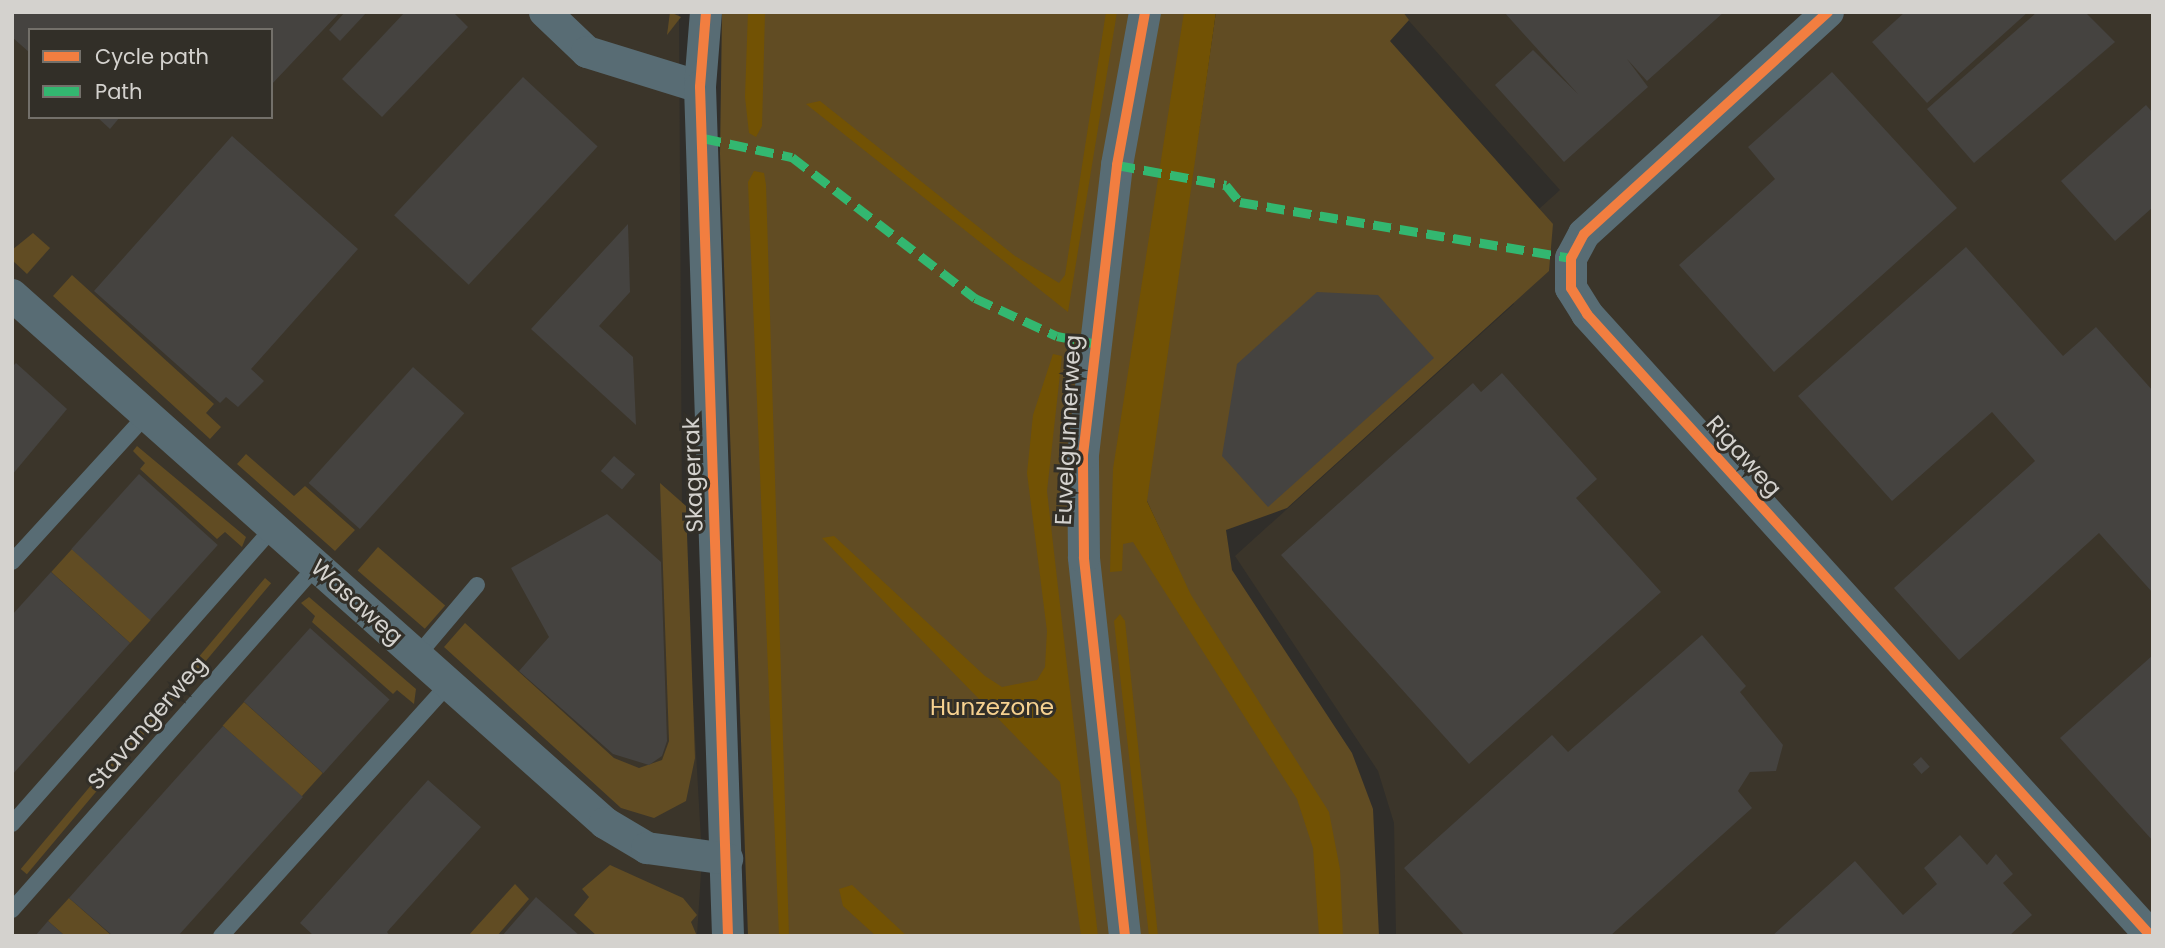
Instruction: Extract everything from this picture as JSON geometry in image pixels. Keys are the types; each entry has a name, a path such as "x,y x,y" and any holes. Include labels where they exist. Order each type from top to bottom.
{"street":[{"path":"545,12 587,52 700,87"},
{"name":"Skagerrak","path":"706,12 700,87 728,936"},
{"name":"Euvelgunnerweg","path":"1125,936 1084,556 1083,468 1115,179 1144,12"},
{"name":"Rigaweg","path":"1828,12 1584,234 1571,258 1571,288 1587,314 2151,936"},
{"name":"Wasaweg","path":"12,295 605,823 647,848 727,859"}],"lane":[{"path":"12,562 146,415"},
{"name":"Stavangerweg","path":"12,824 273,528"},
{"name":"Stavangerweg","path":"12,910 316,565"},
{"path":"417,656 477,585"},
{"path":"221,936 449,684"}],"shaded area":[{"path":"12,12 679,12 682,508 702,857 697,936 12,936"},
{"path":"748,12 765,12 762,126 756,137 749,133 745,97"},
{"path":"1106,12 1117,12 1068,312 806,104 820,101 1015,256 1059,283 1065,275"},
{"path":"1184,12 1216,12 1147,501 1191,595 1329,812 1340,869 1343,936 1319,936 1313,848 1297,799 1133,542 1123,544 1122,571 1110,572 1113,469"},
{"path":"1401,12 2153,12 2153,936 1396,936 1394,823 1378,771 1235,556 1514,304 1476,266 1560,190"},
{"path":"754,171 764,173 766,185 789,936 779,936 748,182"},
{"path":"1053,354 1062,356 1047,491 1098,936 1081,936 1060,782 822,538 834,536 985,676 1002,687 1037,680 1045,667 1047,631 1027,473 1033,415"},
{"path":"1120,614 1125,621 1158,936 1149,936 1114,621"},
{"path":"852,885 907,936 876,936 843,906 839,889"}],"green space":[{"path":"670,12 681,17 667,35"},
{"name":"Hunzezone","path":"722,12 1209,12 1140,503 1185,584 1147,501 1147,485 1216,12 1403,12 1409,20 1390,41 1553,224 1549,271 1287,508 1226,530 1232,570 1352,753 1373,809 1379,936 748,936 720,154"},
{"path":"33,233 50,248 27,274 12,260 12,250"},
{"path":"72,275 214,404 206,413 221,427 210,439 53,296"},
{"path":"137,446 246,537 242,547 225,532 217,539 140,469 145,463 133,451"},
{"path":"246,454 294,496 305,486 355,530 335,551 237,464"},
{"path":"660,483 686,506 695,758 686,801 654,818 621,808 444,647 465,623 614,758 639,768 662,760 669,741"},
{"path":"378,547 445,605 425,629 358,570"},
{"path":"72,549 151,620 130,643 51,572"},
{"path":"265,578 271,583 27,874 21,869"},
{"path":"309,597 416,689 414,704 397,690 393,694 312,622 315,616 301,603"},
{"path":"244,702 323,773 301,797 223,726"},
{"path":"610,865 683,898 697,915 691,922 697,936 597,936 574,915 589,897 582,889"},
{"path":"515,884 529,899 497,936 468,936"},
{"path":"69,898 112,936 65,936 48,921"}],"building":[{"path":"12,12 340,12 273,83 273,28 28,28 28,51 12,37"},
{"path":"345,12 367,12 340,41 329,30"},
{"path":"405,12 453,12 468,27 382,117 342,79"},
{"path":"1504,12 1724,12 1647,81 1627,59 1648,87 1564,162 1495,85 1533,50 1578,94"},
{"path":"1905,12 2028,12 1927,103 1872,42"},
{"path":"2037,12 2085,12 2115,42 1974,163 1927,109"},
{"path":"1832,72 1957,208 1774,372 1679,265 1775,179 1748,147"},
{"path":"523,77 598,147 469,285 394,215"},
{"path":"2146,105 2153,113 2153,207 2115,241 2061,181"},
{"path":"99,119 118,119 110,129"},
{"path":"232,136 358,249 251,369 264,381 238,407 226,397 220,403 94,291"},
{"path":"628,224 630,292 599,326 633,357 636,425 531,329"},
{"path":"1966,247 2063,356 2096,327 2153,391 2153,593 2099,533 1959,660 1894,588 2035,461 1992,412 1892,501 1798,396"},
{"path":"1317,292 1378,295 1434,358 1268,507 1222,456 1237,364"},
{"path":"16,363 67,409 12,475 12,367"},
{"path":"413,367 464,413 360,529 309,483"},
{"path":"1502,373 1597,479 1576,498 1661,592 1469,764 1281,555 1473,383 1481,392"},
{"path":"614,456 635,474 622,489 601,471"},
{"path":"139,474 218,545 150,620 71,549"},
{"path":"607,514 661,562 667,741 662,756 649,765 613,754 519,671 549,637 511,568"},
{"path":"51,572 130,643 12,775 12,615"},
{"path":"310,628 390,700 323,773 244,702"},
{"path":"1702,635 1746,686 1740,692 1783,745 1776,771 1750,772 1738,791 1752,808 1610,936 1465,936 1404,868 1552,735 1568,752"},
{"path":"2153,655 2153,841 2060,738"},
{"path":"223,726 303,797 178,936 113,936 69,898"},
{"path":"1921,757 1930,767 1922,774 1913,764"},
{"path":"428,780 481,827 387,932 390,936 314,936 300,923"},
{"path":"1960,835 1987,865 1996,854 2013,874 2003,883 2032,915 2009,936 1772,936 1855,861 1903,915 1937,884 1924,868"},
{"path":"536,897 580,936 502,936"},
{"path":"48,921 65,936 35,936"}],"marked path":[{"path":"703,138 792,157 975,298 1057,336 1093,343"},
{"path":"1117,165 1226,185 1240,202 1571,258"}],"cycle path":[{"path":"706,12 700,87 728,936"},
{"path":"1125,936 1084,557 1083,455 1117,165 1145,12"},
{"path":"1828,12 1584,234 1571,258 1571,288 1587,314 2151,936"}]}
